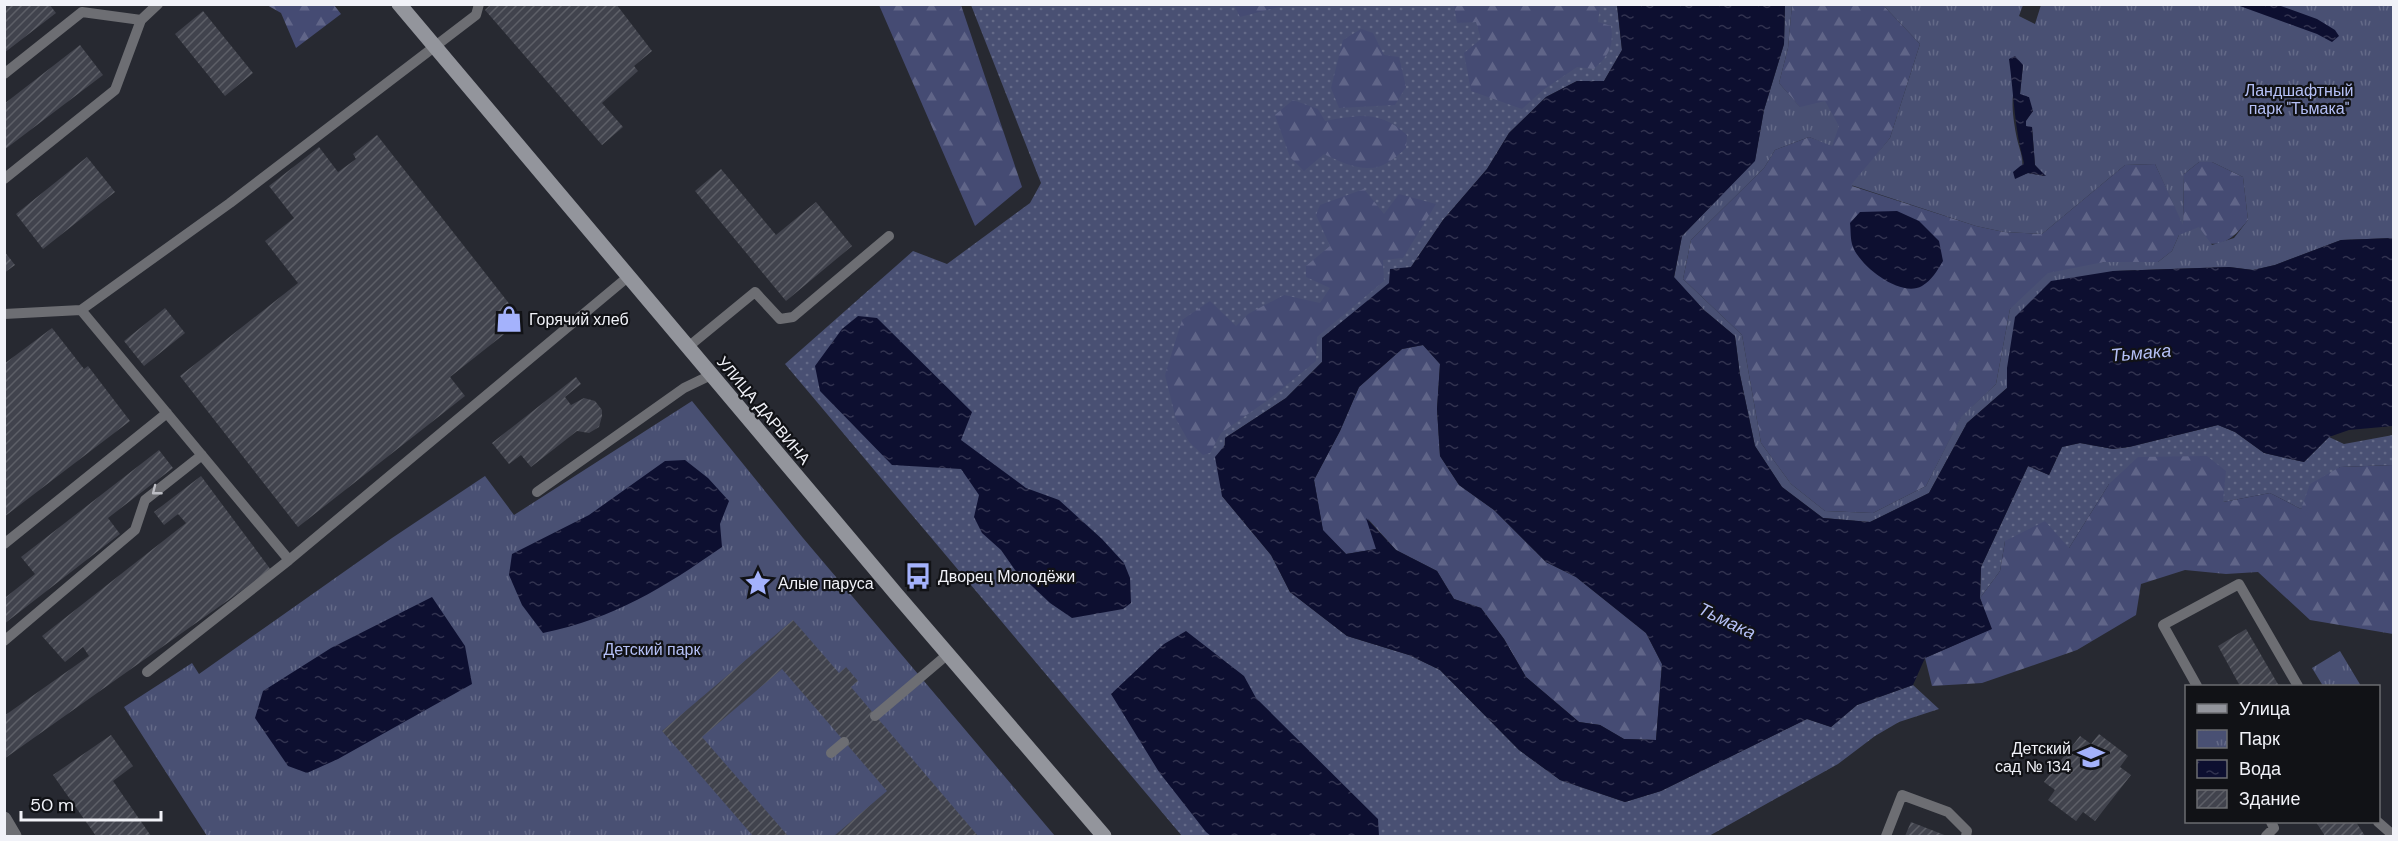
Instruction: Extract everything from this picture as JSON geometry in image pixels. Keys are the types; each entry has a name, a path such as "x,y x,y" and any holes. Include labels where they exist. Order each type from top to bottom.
{"main road":[{"name":"УЛИЦА ДАРВИНА","path":"399,4 1104,837"}],"street":[{"path":"5,819 14,837"}],"lane":[{"path":"4,179 115,90 141,20 158,4"},
{"path":"4,314 81,310 230,203 476,15 479,4"},
{"path":"4,74 79,8 141,20"},
{"path":"688,347 755,292 780,319 794,317 889,236"},
{"path":"147,672 290,560 629,276"},
{"path":"81,310 290,560"},
{"path":"537,492 684,388 711,375"},
{"path":"4,544 167,413"},
{"path":"4,641 135,530 145,500 202,455"},
{"path":"2196,685 2163,625 2239,584 2297,685"},
{"path":"875,716 948,654"},
{"path":"831,753 844,742"},
{"path":"1886,837 1902,795 1948,813 1967,831 1966,837"},
{"path":"2266,837 2274,828 2272,823"},
{"path":"2379,823 2394,836"}],"green space":[{"path":"267,5 334,5 341,14 296,48 281,13"},
{"path":"879,5 961,5 1022,187 975,226"},
{"path":"971,5 1617,5 1622,50 1604,81 1577,81 1546,97 1509,133 1487,169 1443,220 1411,267 1322,338 1322,362 1286,398 1225,438 1222,496 1271,555 1290,592 1347,636 1409,655 1440,670 1519,750 1560,780 1625,802 1661,791 1807,719 1831,727 1857,705 1913,685 1939,709 1899,722 1875,736 1838,764 1709,836 1182,836 785,364 913,251 947,264 1030,203 1041,183"},
{"path":"1234,5 1287,5 1240,17"},
{"path":"1454,5 1598,5 1600,7 1598,22 1611,26 1611,45 1607,55 1594,69 1577,67 1543,90 1522,109 1471,91 1464,53 1481,39 1476,22 1457,23"},
{"name":"Ландшафтный парк \"Тьмака\"","path":"1785,5 1792,5 1788,48 1779,83 1800,107 1825,101 1839,126 1832,146 1809,137 1775,150 1764,168 1691,240 1683,279 1742,335 1761,443 1791,484 1825,511 1873,513 1926,486 1961,417 1996,384 2010,309 2048,273 2104,262 2158,262 2172,251 2179,235 2199,227 2212,245 2234,238 2248,220 2243,177 2212,162 2199,162 2184,174 2183,225 2155,164 2125,165 2042,234 2004,232 1976,226 1851,185 1890,138 1920,44 1883,5 2023,5 2019,16 2035,24 2041,5 2393,5 2393,238 2341,240 2275,265 2253,270 2229,267 2113,271 2007,368 2007,388 1967,423 1929,493 1870,522 1823,518 1782,487 1755,446 1740,375 1735,336 1704,310 1674,278 1682,236 1755,160 1764,110 1784,44","holes":["2023,65 2020,94 2033,111 2026,120 2026,127 2032,127 2035,165 2044,176 2028,173 2020,176 2022,159 2014,124 2013,99"]},
{"path":"1792,5 1883,5 1920,44 1890,138 1852,186 1976,226 2004,232 2042,234 2125,165 2155,164 2183,223 2184,174 2199,162 2212,162 2243,177 2248,220 2224,242 2209,244 2179,235 2172,251 2158,262 2104,262 2010,309 1996,384 1961,418 1926,486 1873,513 1825,511 1791,484 1761,443 1742,335 1683,279 1691,240 1764,168 1775,150 1809,137 1832,145 1779,83 1788,48"},
{"path":"1361,29 1373,33 1384,55 1399,57 1406,87 1395,105 1339,108 1331,88 1343,40"},
{"path":"1293,100 1318,109 1325,121 1369,116 1387,121 1407,135 1406,148 1387,163 1372,168 1347,164 1324,154 1304,171 1290,157 1275,115"},
{"path":"1364,189 1384,214 1399,194 1436,204 1403,258 1383,260 1384,281 1317,337 1316,361 1268,400 1221,433 1210,453 1203,455 1189,442 1176,419 1165,375 1182,320 1210,301 1236,326 1248,314 1284,295 1320,303 1330,288 1306,277 1306,266 1330,246 1316,215 1320,205"},
{"path":"1423,345 1440,364 1437,409 1440,456 1459,485 1494,510 1546,562 1576,577 1646,633 1662,664 1656,740 1624,739 1600,725 1579,722 1526,677 1504,639 1481,608 1454,599 1437,571 1396,550 1368,519 1377,549 1346,554 1323,531 1314,480 1340,431 1359,387 1402,349"},
{"name":"Детский парк","path":"692,401 803,538 1055,836 207,836 124,707 192,663 199,674 392,538 485,476 514,515"},
{"path":"2218,425 2235,432 2264,453 2304,462 2329,437 2344,444 2393,435 2393,465 2340,467 2301,509 2270,493 2223,502 2109,484 2069,548 2005,541 2000,571 1980,598 1981,567 2028,466 2049,475 2062,447 2080,443 2113,449 2129,447"},
{"path":"2207,456 2226,471 2223,502 2270,493 2301,509 2310,484 2340,467 2393,465 2393,634 2310,620 2258,572 2226,574 2185,570 2141,584 2136,615 2077,650 1982,683 1932,686 1925,658 1991,629 1980,598 2000,571 2005,541 2045,521 2069,548 2109,484 2138,457"},
{"path":"2340,651 2360,685 2322,685 2312,668"}],"water":[{"name":"Тьмака","path":"1617,5 1785,5 1784,44 1764,110 1755,161 1682,236 1674,277 1704,310 1735,336 1740,375 1755,446 1782,487 1823,518 1870,522 1929,493 1967,423 2007,388 2007,368 2015,317 2051,281 2113,271 2229,267 2253,270 2275,265 2341,240 2393,238 2393,426 2349,430 2329,437 2304,462 2264,453 2235,432 2218,425 2129,447 2113,449 2080,443 2062,447 2049,475 2028,466 1981,567 1980,598 1992,629 1925,658 1913,685 1857,705 1831,727 1807,719 1661,791 1625,802 1560,780 1519,750 1440,670 1409,655 1347,636 1290,592 1271,555 1222,496 1215,457 1225,445 1225,438 1286,398 1322,362 1322,338 1389,283 1390,269 1411,267 1443,220 1487,169 1509,133 1546,97 1577,81 1604,81 1622,50","holes":["1423,345 1440,364 1437,409 1440,456 1459,485 1494,510 1546,562 1576,577 1646,633 1662,664 1656,740 1624,739 1600,725 1579,722 1526,677 1504,639 1481,608 1454,599 1437,571 1396,550 1366,518 1376,549 1346,554 1323,530 1314,480 1340,431 1359,387 1402,349"]},
{"path":"2237,5 2278,5 2317,19 2335,30 2339,36 2332,42 2317,34"},
{"path":"2015,56 2023,65 2020,94 2029,97 2033,111 2026,121 2026,126 2032,127 2035,165 2046,176 2028,173 2015,179 2013,172 2024,163 2016,124 2009,59"},
{"path":"1897,211 1919,221 1939,241 1943,261 1929,281 1913,289 1893,284 1873,271 1857,255 1851,241 1850,223 1860,212"},
{"path":"858,316 877,318 972,412 961,440 1026,488 1059,500 1102,539 1124,563 1130,578 1131,603 1123,609 1072,618 1050,603 1015,570 1001,550 982,533 974,517 979,495 961,469 892,465 820,391 815,366 842,329"},
{"path":"685,460 708,478 729,501 720,524 722,547 679,576 637,600 593,619 543,633 522,605 509,575 512,554 589,515 665,461"},
{"path":"432,597 465,646 472,684 338,759 307,773 288,766 255,718 263,691 331,648"},
{"path":"1186,631 1244,676 1256,698 1378,819 1379,836 1211,836 1206,832 1159,772 1111,694 1164,644"}],"building":[{"path":"4,4 49,4 56,13 4,53"},
{"path":"491,4 616,4 652,51 634,66 638,71 602,103 623,127 602,145 485,10"},
{"path":"203,11 253,73 225,96 175,34"},
{"path":"80,45 103,75 4,150 4,104"},
{"path":"377,135 522,320 450,377 465,396 298,527 180,376 298,283 265,241 294,218 269,186 319,147 338,172 356,159 353,154"},
{"path":"87,157 115,192 43,249 16,214"},
{"path":"721,169 776,235 816,202 852,246 786,301 695,191"},
{"path":"4,251 15,265 4,273"},
{"path":"165,308 185,333 144,366 124,341"},
{"path":"52,328 84,369 88,366 130,421 4,517 4,364"},
{"path":"576,377 581,384 565,397 571,405 584,398 595,401 602,410 599,427 589,433 577,431 531,467 521,455 509,464 492,443"},
{"path":"159,450 173,468 108,518 120,534 4,624 4,595 6,597 35,574 21,557"},
{"path":"201,476 271,570 4,759 4,716 89,656 83,647 65,662 42,636 186,523 178,514 164,525 154,512"},
{"path":"793,620 839,673 846,667 858,681 851,687 978,836 834,836 887,791 782,669 702,737 788,836 753,836 662,731"},
{"path":"2246,629 2278,685 2239,685 2218,646"},
{"path":"2099,734 2128,756 2120,767 2131,775 2095,821 2083,812 2076,821 2048,800 2055,790 2044,782 2080,736 2091,744"},
{"path":"111,735 133,766 113,781 151,836 96,836 53,775"},
{"path":"1911,822 1947,836 1905,836"},
{"path":"2317,823 2357,823 2365,836 2325,836"}],"place":[{"name":"Горячий хлеб","path":"509,319"},
{"name":"Дворец Молодёжи","path":"918,576"},
{"name":"Алые паруса","path":"758,583"},
{"name":"Детский сад № 134","path":"2091,757"}]}
